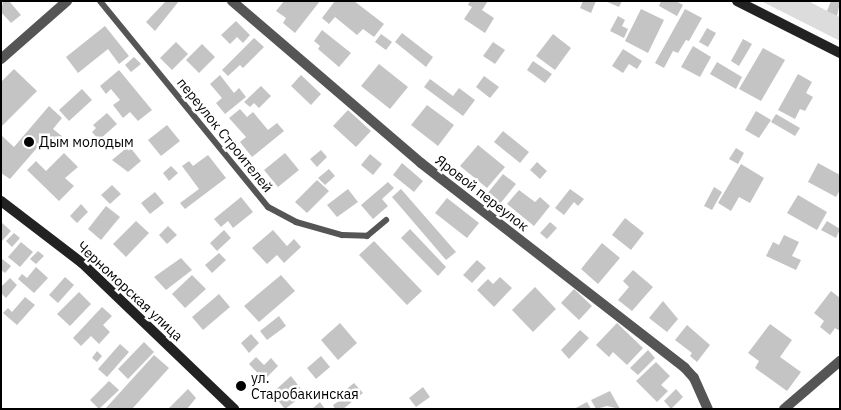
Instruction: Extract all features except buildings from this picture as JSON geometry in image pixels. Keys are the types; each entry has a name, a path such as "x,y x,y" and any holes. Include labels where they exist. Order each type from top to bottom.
{"street":[{"path":"1,59 67,1"},
{"name":"Яровой переулок","path":"232,1 421,163 685,368 694,378 708,409"},
{"path":"737,1 840,53"},
{"name":"Черноморская улица","path":"1,201 56,241 114,292 234,409"},
{"path":"784,409 840,361"}],"lane":[{"name":"переулок Строителей","path":"100,1 268,207 312,228 349,236 367,236 386,220"}],"shaded area":[{"path":"761,1 808,1 840,17 840,41"}],"place":[{"name":"Дым молодым","path":"29,142"},
{"name":"ул. Старобакинская","path":"241,386"}]}
